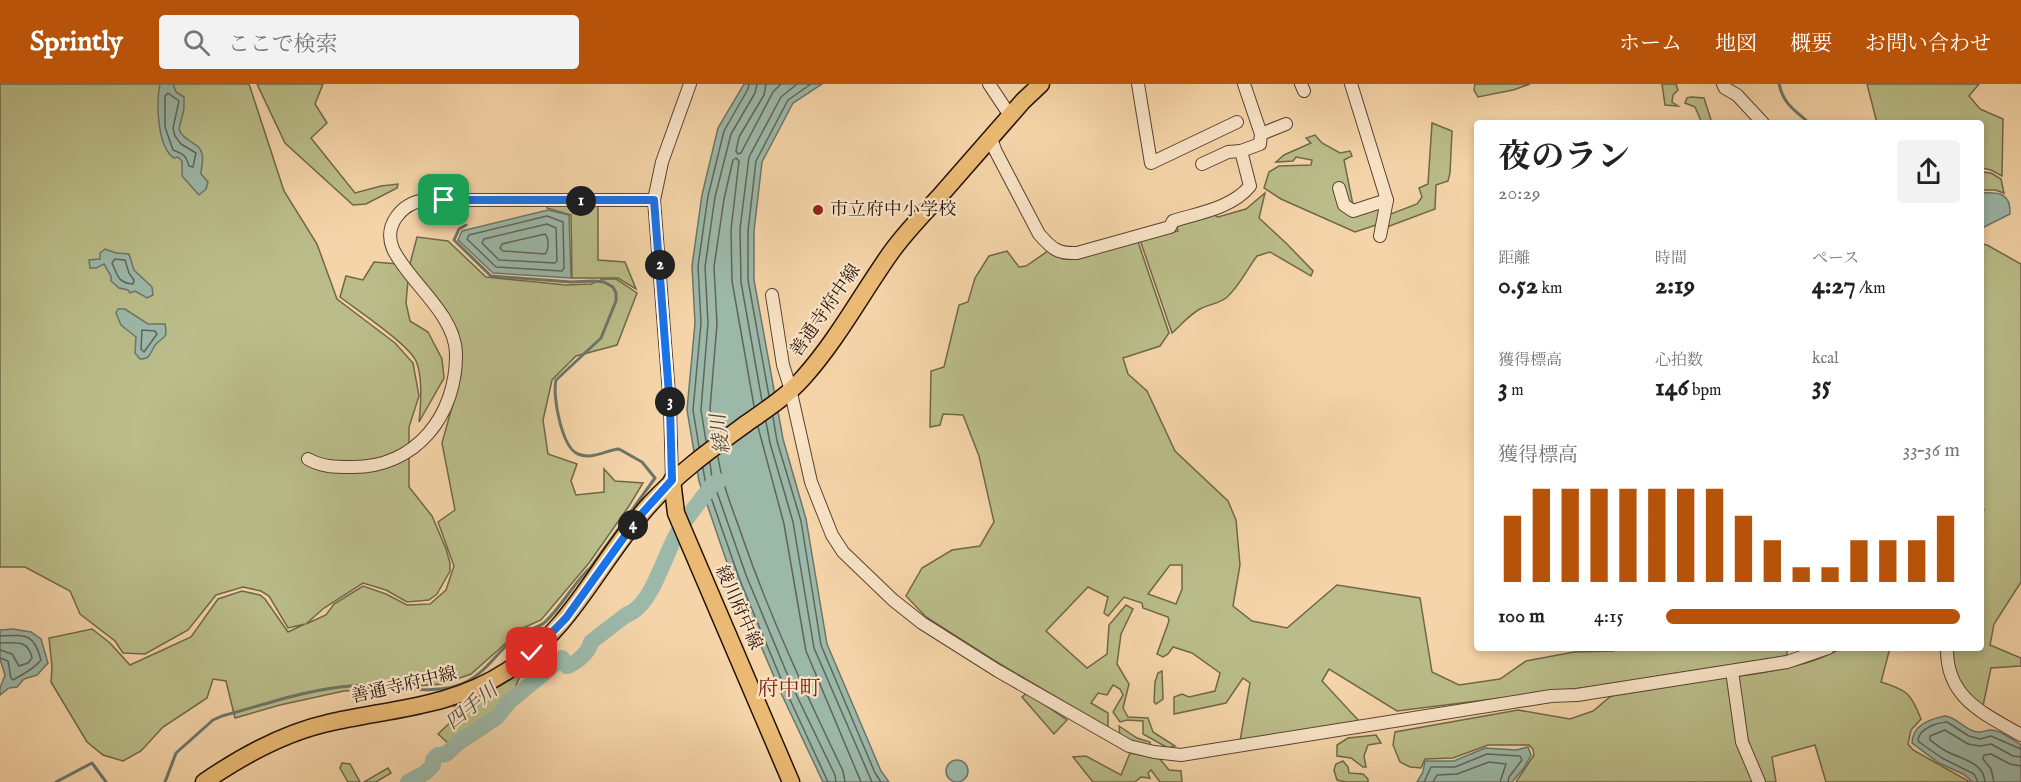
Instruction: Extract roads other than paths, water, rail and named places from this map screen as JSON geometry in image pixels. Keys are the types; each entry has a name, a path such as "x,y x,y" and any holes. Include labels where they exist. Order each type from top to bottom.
{"main road":[{"name":"善通寺府中線","path":"204,782 249,754 303,730 326,723 447,699 507,672 532,653 566,618 637,519 672,480 786,394 830,345 874,275 894,248 1011,114 1041,84"},
{"name":"綾川府中線","path":"672,480 672,494 680,521 791,782"}],"street":[{"path":"672,480 670,407 654,200 662,162 690,84"},
{"path":"989,84 1011,114"},
{"path":"1138,84 1152,163 1238,122"},
{"path":"1202,164 1228,152 1241,151 1260,144 1261,134 1244,84"},
{"path":"1351,84 1388,200 1380,236"},
{"path":"1724,84 1725,88 1737,95 1760,120"},
{"path":"1261,134 1286,124"},
{"path":"991,138 1039,234 1049,246 1063,254 1077,253 1170,227 1173,221 1221,206 1242,196 1250,186 1241,151"},
{"path":"1339,188 1344,205 1353,211 1388,200"},
{"path":"308,459 328,467 364,467 404,453 417,446 429,434 449,394 455,373 456,350 452,336 439,312 392,248 392,227 396,215 405,206 424,200 654,200"},
{"path":"772,294 786,394 811,482 832,536 843,552 893,600 922,623 998,671 1129,746 1181,756 1539,698 1577,695 1787,662 1819,651"},
{"path":"1947,651 1950,675 1955,688 1968,702 2017,732"},
{"path":"1732,671 1742,742 1759,782"}],"water":[{"path":"160,84 173,84 176,92 184,97 184,109 179,129 184,137 201,150 203,159 201,174 208,182 206,189 199,195 182,176 182,161 178,157 174,158 164,144 158,112"},
{"name":"綾川","path":"744,84 822,84 793,103 762,162 754,231 754,280 783,439 806,519 827,644 881,771 889,782 823,782 781,693 733,580 699,481 687,410 695,323 692,266 702,195 718,128"},
{"path":"1984,193 2003,195 2010,207 2010,214 1984,227"},
{"path":"548,210 569,215 571,278 493,273 458,240 462,231"},
{"path":"105,249 129,254 134,270 152,287 153,295 147,298 135,291 130,293 128,290 119,288 111,281 111,276 104,264 90,268 89,260 100,259 100,253"},
{"path":"118,309 125,309 148,324 165,324 165,337 156,344 147,358 140,359 135,353 136,337 121,325 116,313"},
{"path":"13,629 31,632 41,639 48,663 37,675 24,679 17,687 9,688 0,695 5,675 0,659 0,630"},
{"path":"1945,716 1974,731 1990,730 2006,735 2021,745 2021,782 1973,782 1963,774 1939,763 1912,743 1918,727"},
{"path":"1528,747 1531,755 1512,782 1417,782 1423,772 1425,761 1454,761 1485,748 1516,750"},
{"path":"957,760 965,763 968,771 965,779 957,782 949,779 946,771 949,763"}],"waterway":[{"path":"1779,84 1787,102 1806,120"},
{"path":"165,782 176,753 213,720 222,716 302,694 335,688 365,686 426,690 441,689 468,681 484,669 510,643 550,617 591,567 655,478 642,462 619,449 588,456 578,454 567,442 559,421 556,380 601,338 616,301 613,287 604,282 594,281 571,282 491,276 454,240 459,229 466,225"},
{"name":"四手川","path":"408,782 425,773 433,765 433,760 438,755 446,754 458,743 497,717 510,701 562,658 567,666 575,662 582,657 591,642 635,610 650,591 681,527 713,484 719,481"},
{"path":"56,782 92,763 106,782"}],"place":[{"name":"市立府中小学校","path":"818,210"}],"district":[{"name":"府中町","path":"789,689"}]}
